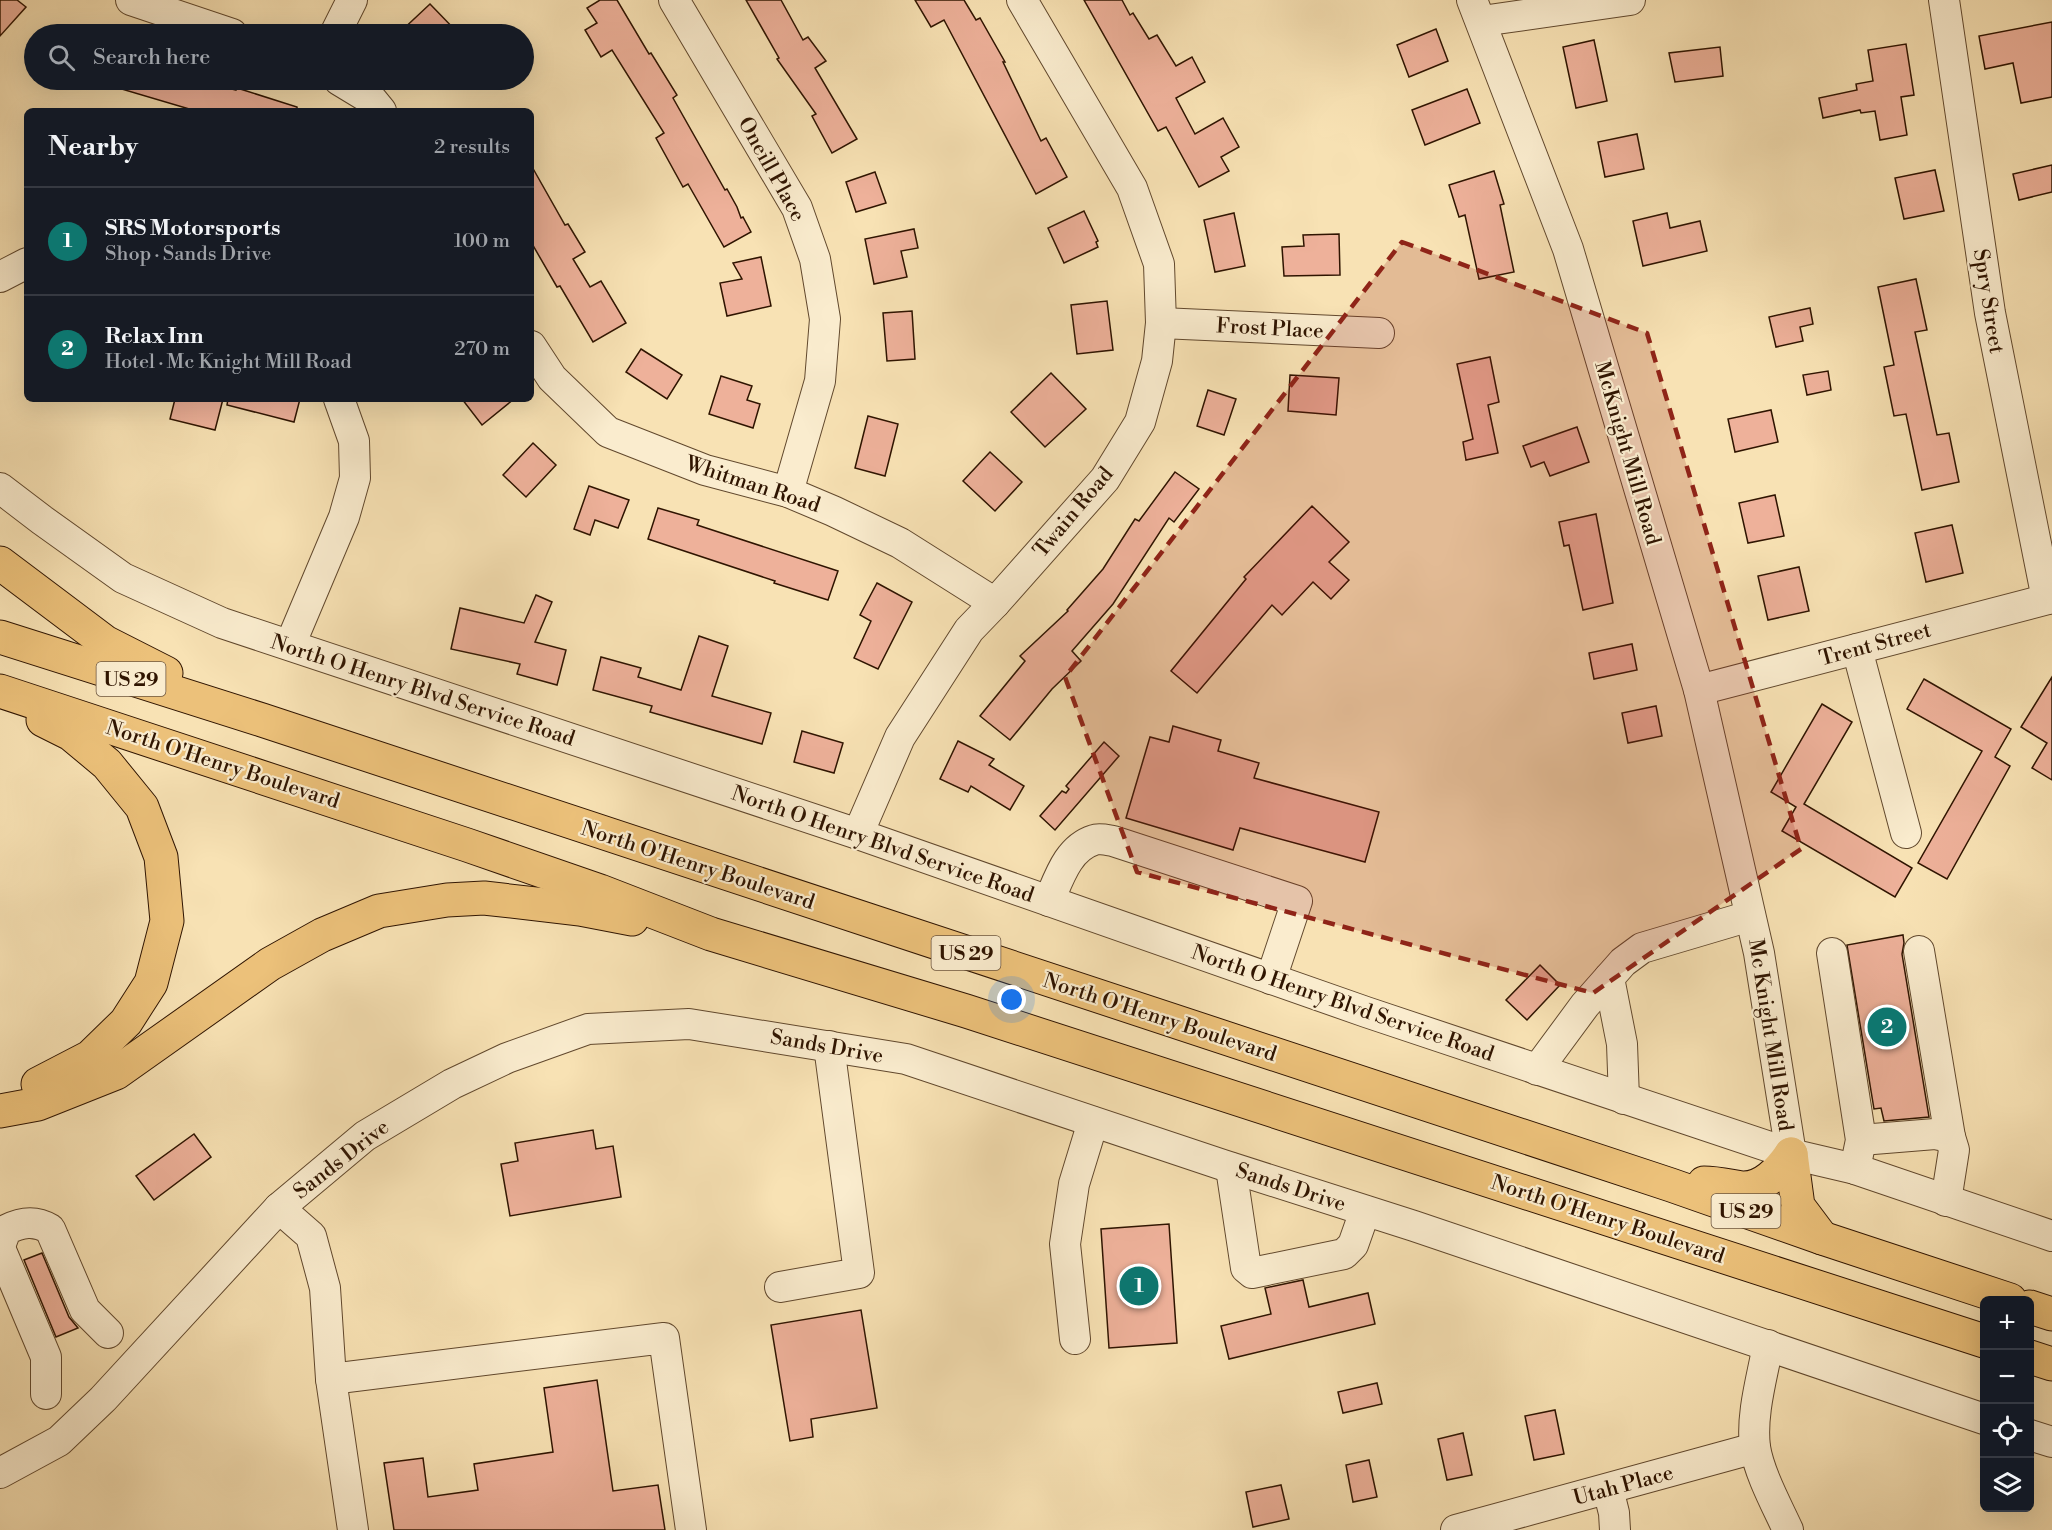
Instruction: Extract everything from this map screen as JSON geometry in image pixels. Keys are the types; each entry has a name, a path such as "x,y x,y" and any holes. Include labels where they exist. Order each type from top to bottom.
{"highway":[{"path":"0,563 105,642 261,720"},
{"name":"North O'Henry Boulevard","path":"0,637 261,720 1671,1185 1998,1296"},
{"name":"North O'Henry Boulevard","path":"0,691 489,852 600,891 711,934 978,1014 1980,1340"},
{"path":"0,702 71,734 107,764 142,807 161,856 167,921 151,983 126,1022 90,1057 40,1083 0,1094"},
{"path":"0,1111 38,1104 116,1073 270,964 322,935 380,911 447,900 484,898 580,909 711,934"},
{"path":"1671,1185 1715,1183 1745,1188 1758,1186 1781,1168 1791,1154"},
{"path":"1791,1154 1798,1206 1822,1238"},
{"path":"2034,1308 2052,1314"},
{"path":"2034,1358 2052,1364"}],"street":[{"path":"131,0 202,24"},
{"path":"340,24 352,0"},
{"name":"Oneill Place","path":"674,0 797,208 815,259 825,319 820,381 788,492"},
{"name":"Twain Road","path":"858,834 900,737 969,630 1105,479 1140,422 1157,361 1161,323 1159,264 1132,188 1022,0"},
{"path":"1477,10 1630,0"},
{"name":"Spry Street","path":"1944,0 1990,313 2049,599"},
{"name":"McKnight Mill Road","path":"1477,10 1568,249 1699,690 1750,915"},
{"path":"356,90 372,100 379,108"},
{"path":"0,278 24,265"},
{"name":"Frost Place","path":"1161,323 1379,333"},
{"name":"Whitman Road","path":"534,351 552,378 608,432 705,470 788,492 833,511 900,543 995,603"},
{"path":"290,645 344,517 355,478 354,441 340,402"},
{"name":"North O Henry Blvd Service Road","path":"0,488 123,578 222,623 858,834 1270,979 1791,1154"},
{"name":"Trent Street","path":"1699,690 2049,599"},
{"path":"1857,649 1906,833"},
{"path":"1048,901 1075,850 1095,839 1113,841 1297,901 1270,979"},
{"path":"1537,1070 1585,1005 1623,962 1642,948 1750,915"},
{"name":"Mc Knight Mill Road","path":"1750,915 1759,953 1791,1154"},
{"path":"1919,951 1954,1150 1946,1201"},
{"path":"1832,953 1861,1140 1855,1169"},
{"path":"1609,978 1622,1044 1624,1099"},
{"name":"Sands Drive","path":"0,1473 59,1441 88,1413 279,1208 365,1136 452,1084 507,1058 588,1029 689,1024 906,1059 1980,1418"},
{"path":"780,1287 859,1273 829,1046"},
{"path":"1075,1340 1065,1244 1074,1184 1093,1122"},
{"path":"1861,1140 1935,1134 1950,1137"},
{"path":"1791,1154 1855,1169 2052,1236"},
{"path":"1231,1168 1246,1268 1252,1273 1344,1254 1353,1245 1365,1211"},
{"path":"279,1208 311,1236 325,1288 331,1379 353,1530"},
{"path":"2015,1224 2052,1215"},
{"path":"46,1394 46,1357 0,1247 6,1230 16,1224 38,1222 50,1229 85,1310 108,1333"},
{"path":"331,1379 664,1338 691,1530"},
{"path":"1768,1346 1755,1416 1755,1448 1768,1487 1788,1530"},
{"path":"2034,1436 2052,1442"},
{"name":"Utah Place","path":"1456,1530 1755,1448"},
{"path":"1608,1489 1614,1513 1615,1530"}],"highlighted area":[{"path":"1402,242 1647,333 1801,849 1593,993 1137,872 1065,677"}],"building":[{"path":"0,0 17,0 26,7 0,36"},
{"path":"600,0 617,0 677,95 673,98 751,232 724,247 688,184 683,187 656,138 664,133 612,50 601,57 585,30 597,23 587,8"},
{"path":"746,0 781,0 803,40 808,37 826,61 815,68 857,139 832,153 812,116 816,114 777,59 779,58"},
{"path":"915,0 964,0 976,20 980,18 1005,62 1003,62 1041,141 1046,138 1067,177 1036,194 944,20 931,27"},
{"path":"1084,0 1122,0 1130,15 1133,13 1149,39 1157,35 1176,66 1192,57 1205,82 1176,98 1195,134 1223,118 1239,147 1221,157 1229,171 1199,187 1166,127 1158,131"},
{"path":"430,4 449,24 409,24"},
{"path":"2052,22 2052,97 2021,103 2013,63 1985,69 1979,36"},
{"path":"1436,29 1448,61 1409,77 1397,45"},
{"path":"1594,40 1607,101 1576,108 1563,47"},
{"path":"1906,44 1914,95 1901,97 1907,135 1880,140 1875,111 1861,113 1860,110 1823,118 1819,98 1857,90 1856,84 1873,81 1868,50"},
{"path":"1720,47 1723,76 1675,82 1669,53"},
{"path":"1467,89 1480,123 1425,145 1412,110"},
{"path":"125,90 243,90 297,107 297,108 186,108"},
{"path":"1637,134 1644,169 1605,177 1598,142"},
{"path":"2052,165 2052,192 2019,200 2013,174"},
{"path":"534,170 565,225 568,224 585,252 573,259 590,287 601,281 626,323 593,342 560,286 557,287 534,247"},
{"path":"1935,170 1944,211 1904,219 1895,178"},
{"path":"1494,171 1504,204 1500,205 1514,272 1479,279 1465,215 1459,217 1449,185"},
{"path":"875,172 886,203 856,212 846,182"},
{"path":"1084,211 1098,241 1096,242 1098,247 1064,263 1048,228"},
{"path":"1234,213 1245,266 1215,272 1204,220"},
{"path":"1667,213 1670,228 1700,221 1707,251 1643,266 1633,221"},
{"path":"914,229 918,248 901,251 907,277 874,284 865,239"},
{"path":"1339,234 1340,275 1284,276 1282,247 1304,246 1303,235"},
{"path":"761,257 771,306 727,316 720,283 742,279 733,263"},
{"path":"1916,279 1927,330 1915,332 1937,435 1949,433 1959,482 1922,490 1906,414 1894,416 1884,367 1894,365 1878,287"},
{"path":"1107,301 1113,350 1077,354 1071,305"},
{"path":"1810,308 1813,324 1800,327 1803,341 1776,347 1769,317"},
{"path":"912,311 915,359 887,361 883,313"},
{"path":"641,349 682,375 667,399 626,372"},
{"path":"1490,357 1499,402 1488,405 1498,453 1466,460 1463,442 1473,439 1457,364"},
{"path":"1828,371 1831,390 1807,395 1803,375"},
{"path":"1051,373 1086,409 1045,447 1011,412"},
{"path":"1290,375 1339,378 1336,415 1288,411"},
{"path":"721,376 752,386 747,400 760,404 753,428 709,414"},
{"path":"1208,390 1236,399 1224,435 1197,426"},
{"path":"174,402 222,402 215,430 170,419"},
{"path":"228,402 299,402 294,422 227,405"},
{"path":"464,402 510,402 482,425"},
{"path":"1771,410 1778,442 1735,452 1728,419"},
{"path":"868,416 898,424 885,476 855,468"},
{"path":"1577,427 1589,462 1550,476 1544,462 1531,467 1523,446"},
{"path":"533,443 556,465 526,497 503,475"},
{"path":"990,452 1022,482 995,511 963,481"},
{"path":"1175,472 1199,489 1174,522 1169,518 1113,604 1072,651 1081,661 1052,689 1010,740 980,716 1025,661 1020,656 1068,611 1103,569 1135,519 1139,521"},
{"path":"589,486 629,500 618,528 595,520 590,535 574,529"},
{"path":"1775,495 1784,536 1748,543 1739,503"},
{"path":"1312,506 1349,542 1329,562 1349,580 1331,599 1313,582 1282,615 1272,605 1197,693 1171,671 1246,579 1244,577"},
{"path":"658,508 699,520 697,525 838,571 828,600 648,539"},
{"path":"1596,514 1613,603 1583,610 1569,545 1564,546 1559,522"},
{"path":"1952,525 1963,573 1926,582 1915,533"},
{"path":"1799,567 1809,611 1768,620 1758,576"},
{"path":"877,583 912,602 878,669 854,658 871,621 860,615"},
{"path":"536,595 552,602 535,642 566,650 557,685 517,674 520,664 451,649 460,608 524,623"},
{"path":"699,636 728,646 712,696 771,713 762,744 650,712 652,706 593,690 601,657 641,668 638,677 681,690"},
{"path":"1632,644 1637,670 1594,679 1589,653"},
{"path":"2052,677 2052,780 2032,768 2047,743 2021,727"},
{"path":"1924,679 2011,729 1995,757 2010,766 1947,879 1918,863 1982,751 1907,709"},
{"path":"1822,704 1852,722 1804,804 1912,868 1895,897 1782,831 1796,807 1771,792"},
{"path":"1656,706 1662,736 1628,743 1622,713"},
{"path":"1173,726 1221,740 1218,751 1259,763 1254,778 1379,812 1365,862 1240,828 1233,850 1126,818 1150,737 1169,742"},
{"path":"802,731 843,743 834,773 794,762"},
{"path":"958,741 994,759 989,765 1024,786 1010,810 971,786 968,792 940,779"},
{"path":"1104,742 1119,756 1055,830 1040,816 1062,791 1066,793 1069,789 1066,786"},
{"path":"1903,935 1902,954 1929,1117 1884,1121 1881,1108 1874,1109 1847,945"},
{"path":"1540,965 1560,985 1527,1020 1506,1000"},
{"path":"593,1130 596,1149 613,1146 621,1197 510,1216 501,1164 518,1161 515,1143"},
{"path":"194,1134 211,1157 154,1200 136,1176"},
{"path":"1169,1224 1177,1343 1109,1348 1101,1229"},
{"path":"42,1253 69,1317 78,1328 56,1337 24,1260"},
{"path":"1303,1280 1309,1307 1368,1293 1375,1324 1229,1359 1221,1326 1271,1314 1265,1288"},
{"path":"861,1310 877,1408 811,1419 813,1437 790,1441 771,1325"},
{"path":"597,1380 613,1491 658,1485 665,1530 394,1530 384,1463 423,1458 428,1497 478,1490 474,1464 553,1452 544,1388"},
{"path":"1377,1383 1382,1404 1343,1413 1338,1392"},
{"path":"1555,1410 1564,1454 1534,1460 1525,1416"},
{"path":"1463,1433 1472,1475 1447,1480 1438,1439"},
{"path":"1369,1460 1377,1497 1353,1502 1346,1465"},
{"path":"1281,1485 1289,1519 1253,1527 1246,1492"}],"place":[{"name":"Relax Inn","path":"1887,1027"},
{"name":"SRS Motorsports","path":"1139,1286"}]}
